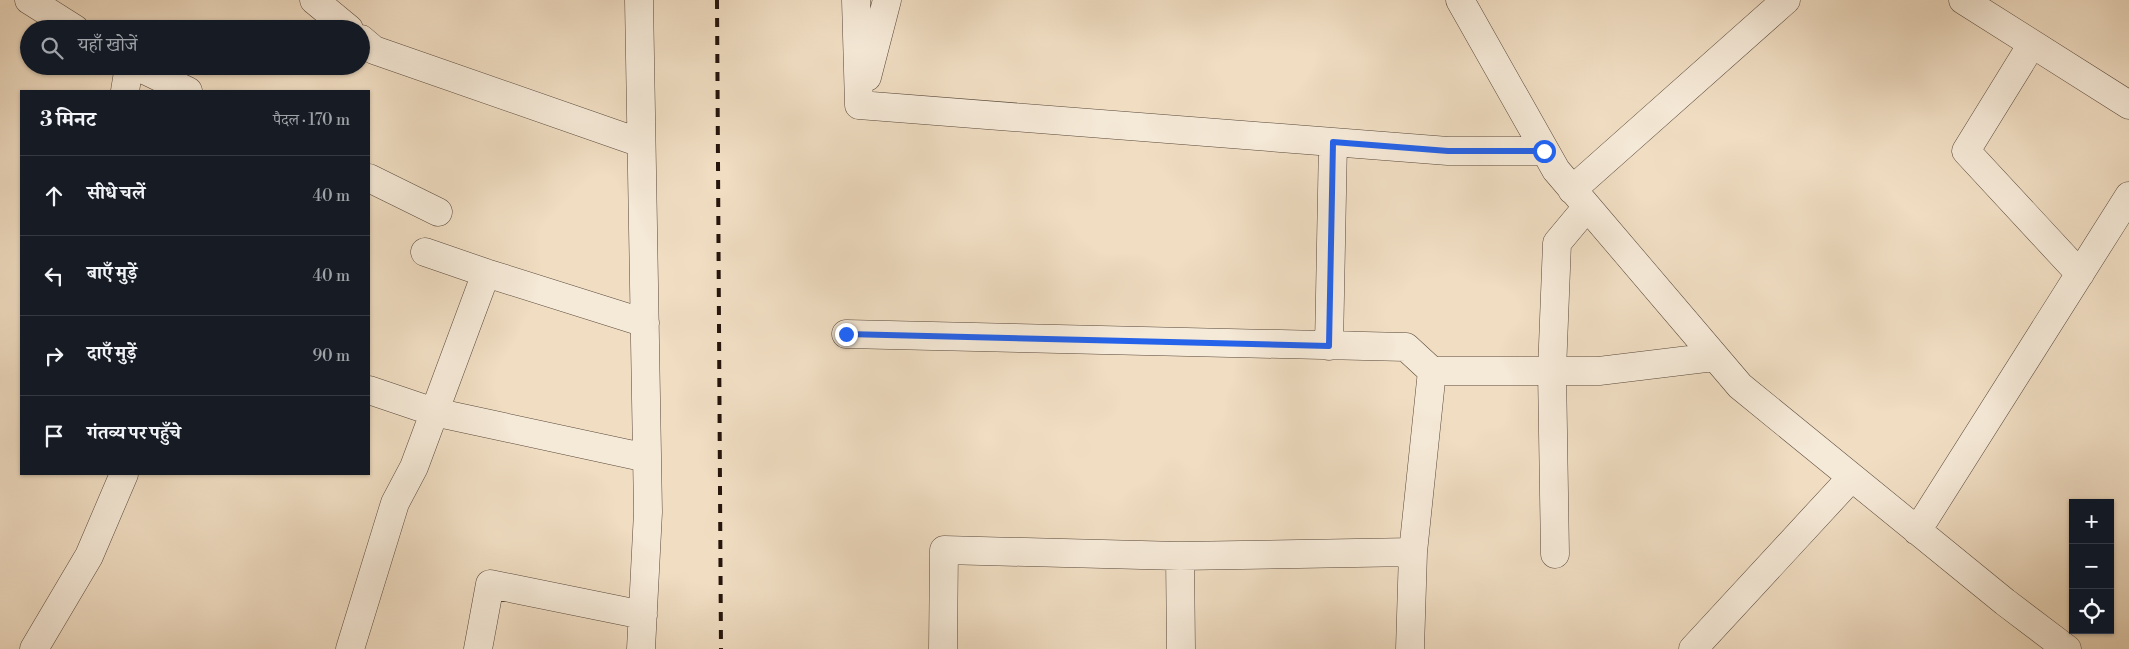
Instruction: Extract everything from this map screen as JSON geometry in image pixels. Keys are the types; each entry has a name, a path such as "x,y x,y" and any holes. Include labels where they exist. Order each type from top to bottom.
{"street":[{"path":"29,0 61,20"},
{"path":"314,0 338,20"},
{"path":"639,0 648,512 641,649"},
{"path":"856,0 859,105"},
{"path":"859,105 887,0"},
{"path":"1460,0 1556,170 1740,386 1851,478 2063,648"},
{"path":"1555,554 1552,370 1557,243 1580,199 1786,0"},
{"path":"1963,0 2129,105"},
{"path":"2032,44 1966,151 2080,274"},
{"path":"370,47 374,50 641,143"},
{"path":"125,90 128,75"},
{"path":"155,75 186,90"},
{"path":"859,105 1448,151 1544,151"},
{"path":"1329,346 1333,142"},
{"path":"370,178 438,212"},
{"path":"1917,531 2129,196"},
{"path":"425,252 645,323"},
{"path":"350,649 394,503 414,467 486,273"},
{"path":"846,334 1406,347 1432,371 1599,371 1714,357"},
{"path":"1410,649 1413,552 1432,371"},
{"path":"370,390 434,412 647,458"},
{"path":"34,649 89,556 124,475"},
{"path":"1693,649 1851,478"},
{"path":"943,649 944,550 1180,556 1413,552"},
{"path":"1180,556 1181,649"},
{"path":"478,649 490,584 643,615"}],"railway":[{"path":"717,0 721,649"}],"route":[{"path":"846,334 1329,346 1333,142 1448,151 1544,151"}]}
